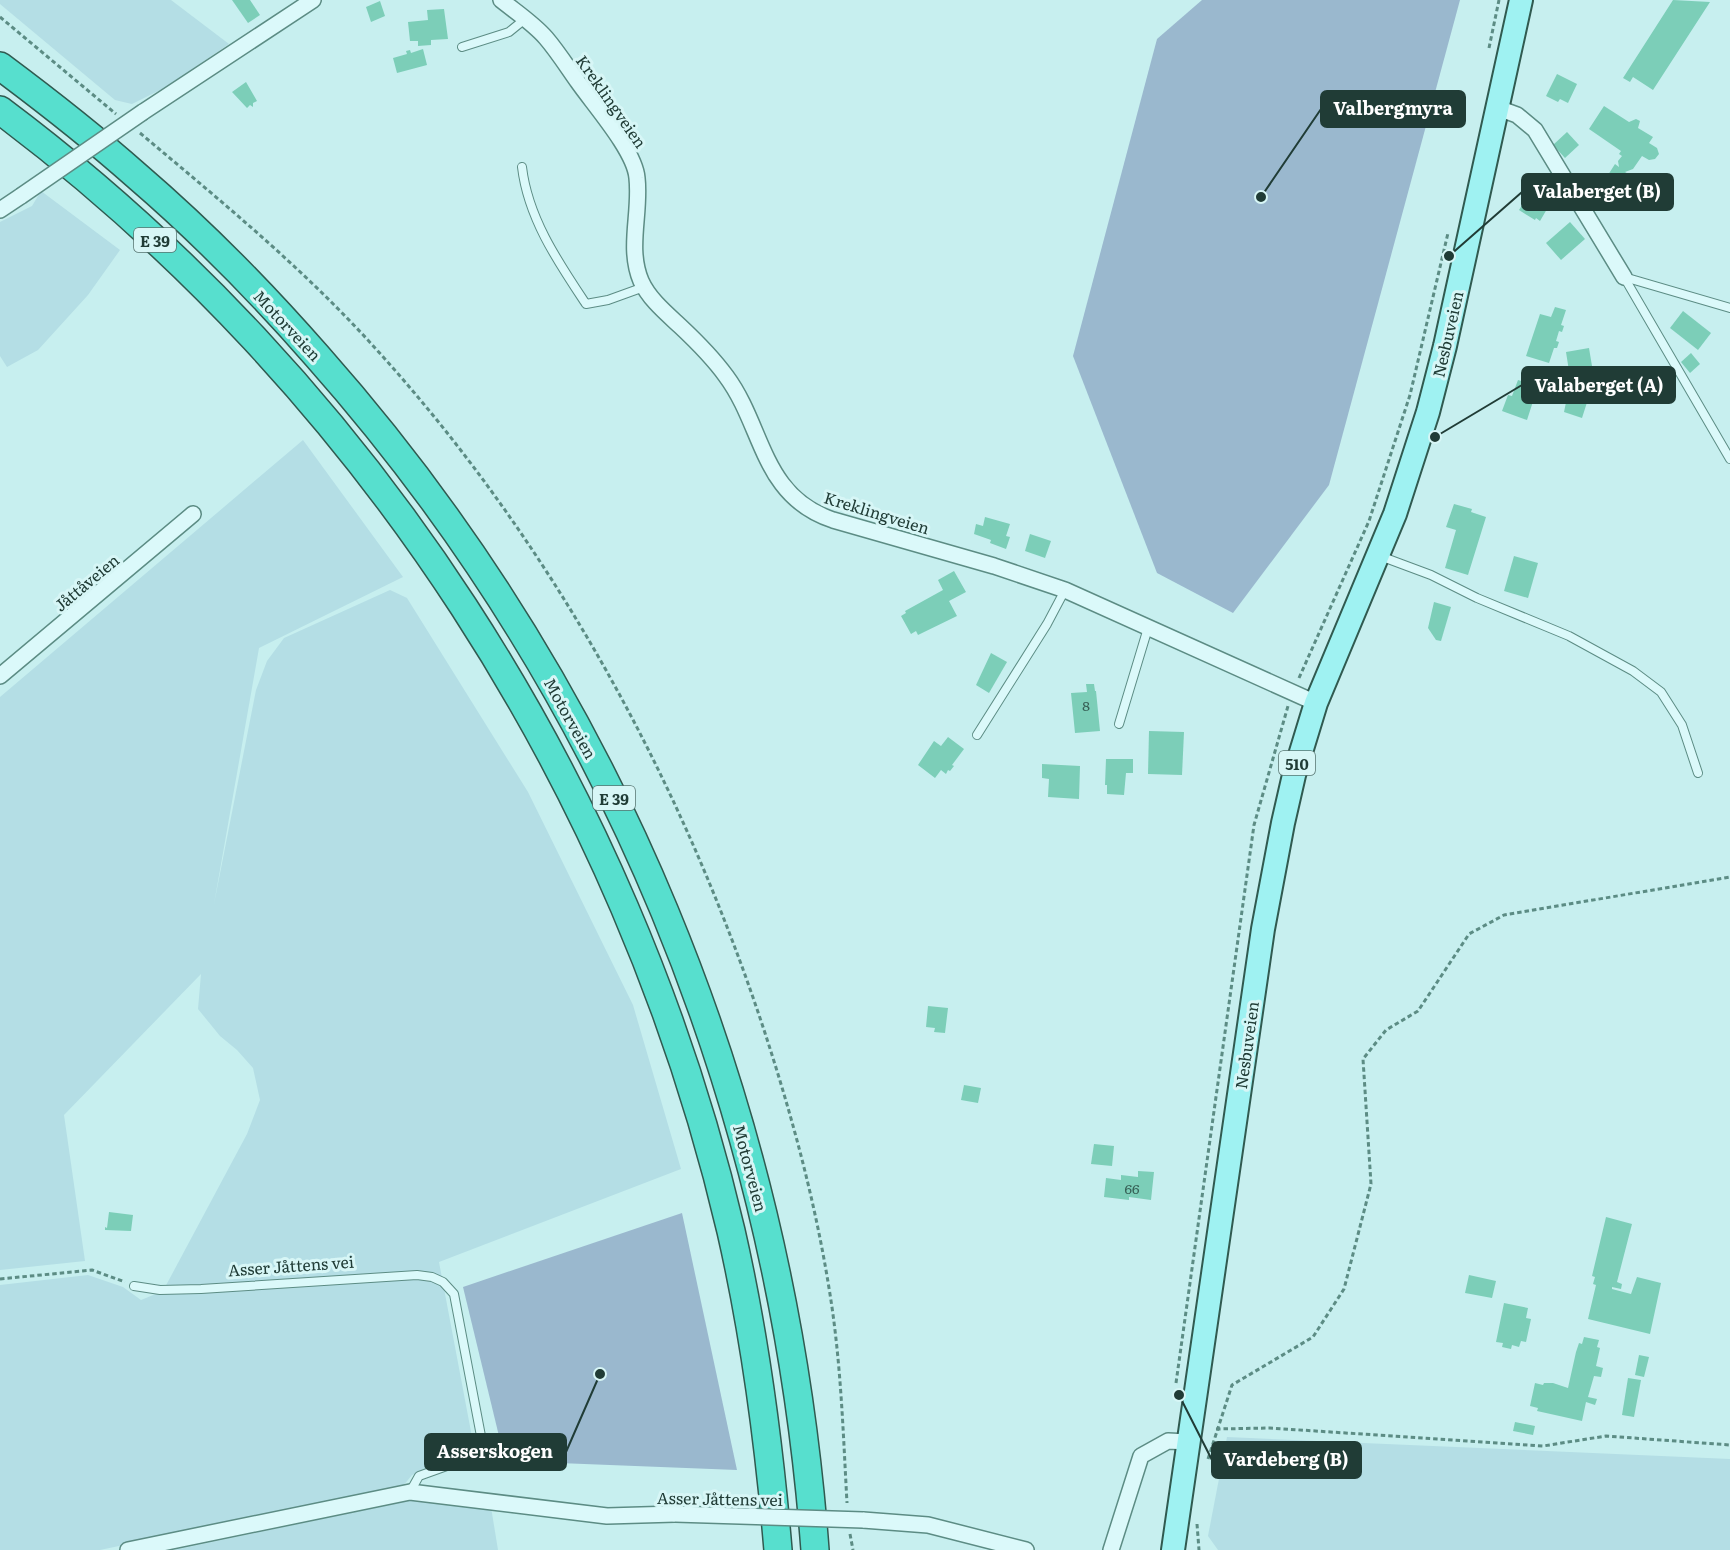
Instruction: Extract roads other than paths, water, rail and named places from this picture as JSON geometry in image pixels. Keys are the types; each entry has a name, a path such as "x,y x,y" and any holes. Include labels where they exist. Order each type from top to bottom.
{"highway":[{"name":"Motorveien","path":"0,66 92,138 170,205 255,289 336,378 375,423 447,518 513,617 574,721 653,882 697,993 735,1106 778,1280 807,1464 815,1550"},
{"name":"Motorveien","path":"0,110 73,169 158,243 232,315 309,400 384,492 426,549 488,644 544,740 595,842 644,955 680,1054 704,1130 731,1231 755,1355 771,1466 778,1550"}],"main road":[{"name":"Nesbuveien","path":"1173,1550 1263,929 1287,804 1316,703 1395,514 1428,412 1445,346 1521,0"}],"street":[{"path":"0,210 313,0"},
{"name":"Kreklingveien","path":"501,0 546,38 610,125 632,161 638,179 635,253 638,272 644,287 726,376 770,467 786,488 814,512 834,520 994,566 1065,590 1316,703"},
{"path":"1498,108 1517,115 1535,130 1624,277"},
{"name":"Jåttåveien","path":"0,676 115,582 193,514"},
{"path":"1111,1550 1141,1456 1168,1441 1188,1442"},
{"name":"Asser Jåttens vei","path":"128,1550 411,1492 608,1516 675,1514 928,1524 1026,1550"}],"lane":[{"path":"462,47 509,32 525,19"},
{"path":"522,167 528,200 537,222 586,304 608,300 644,287"},
{"path":"1624,277 1730,308"},
{"path":"1624,277 1730,459"},
{"path":"1378,555 1431,575 1477,598 1569,636 1633,671 1661,692 1682,725 1698,773"},
{"path":"977,735 1047,624 1065,590"},
{"path":"1119,724 1148,628"},
{"name":"Asser Jåttens vei","path":"134,1286 160,1290 201,1289 417,1275 432,1277 443,1282 451,1288 457,1302 468,1376 481,1436 477,1448 469,1458 419,1476 411,1492"}],"place":[{"name":"Valbergmyra","path":"1261,197"},
{"name":"Valaberget (B)","path":"1449,256"},
{"name":"Valaberget (A)","path":"1435,437"},
{"name":"Asserskogen","path":"600,1374"},
{"name":"Vardeberg (B)","path":"1179,1395"}]}
